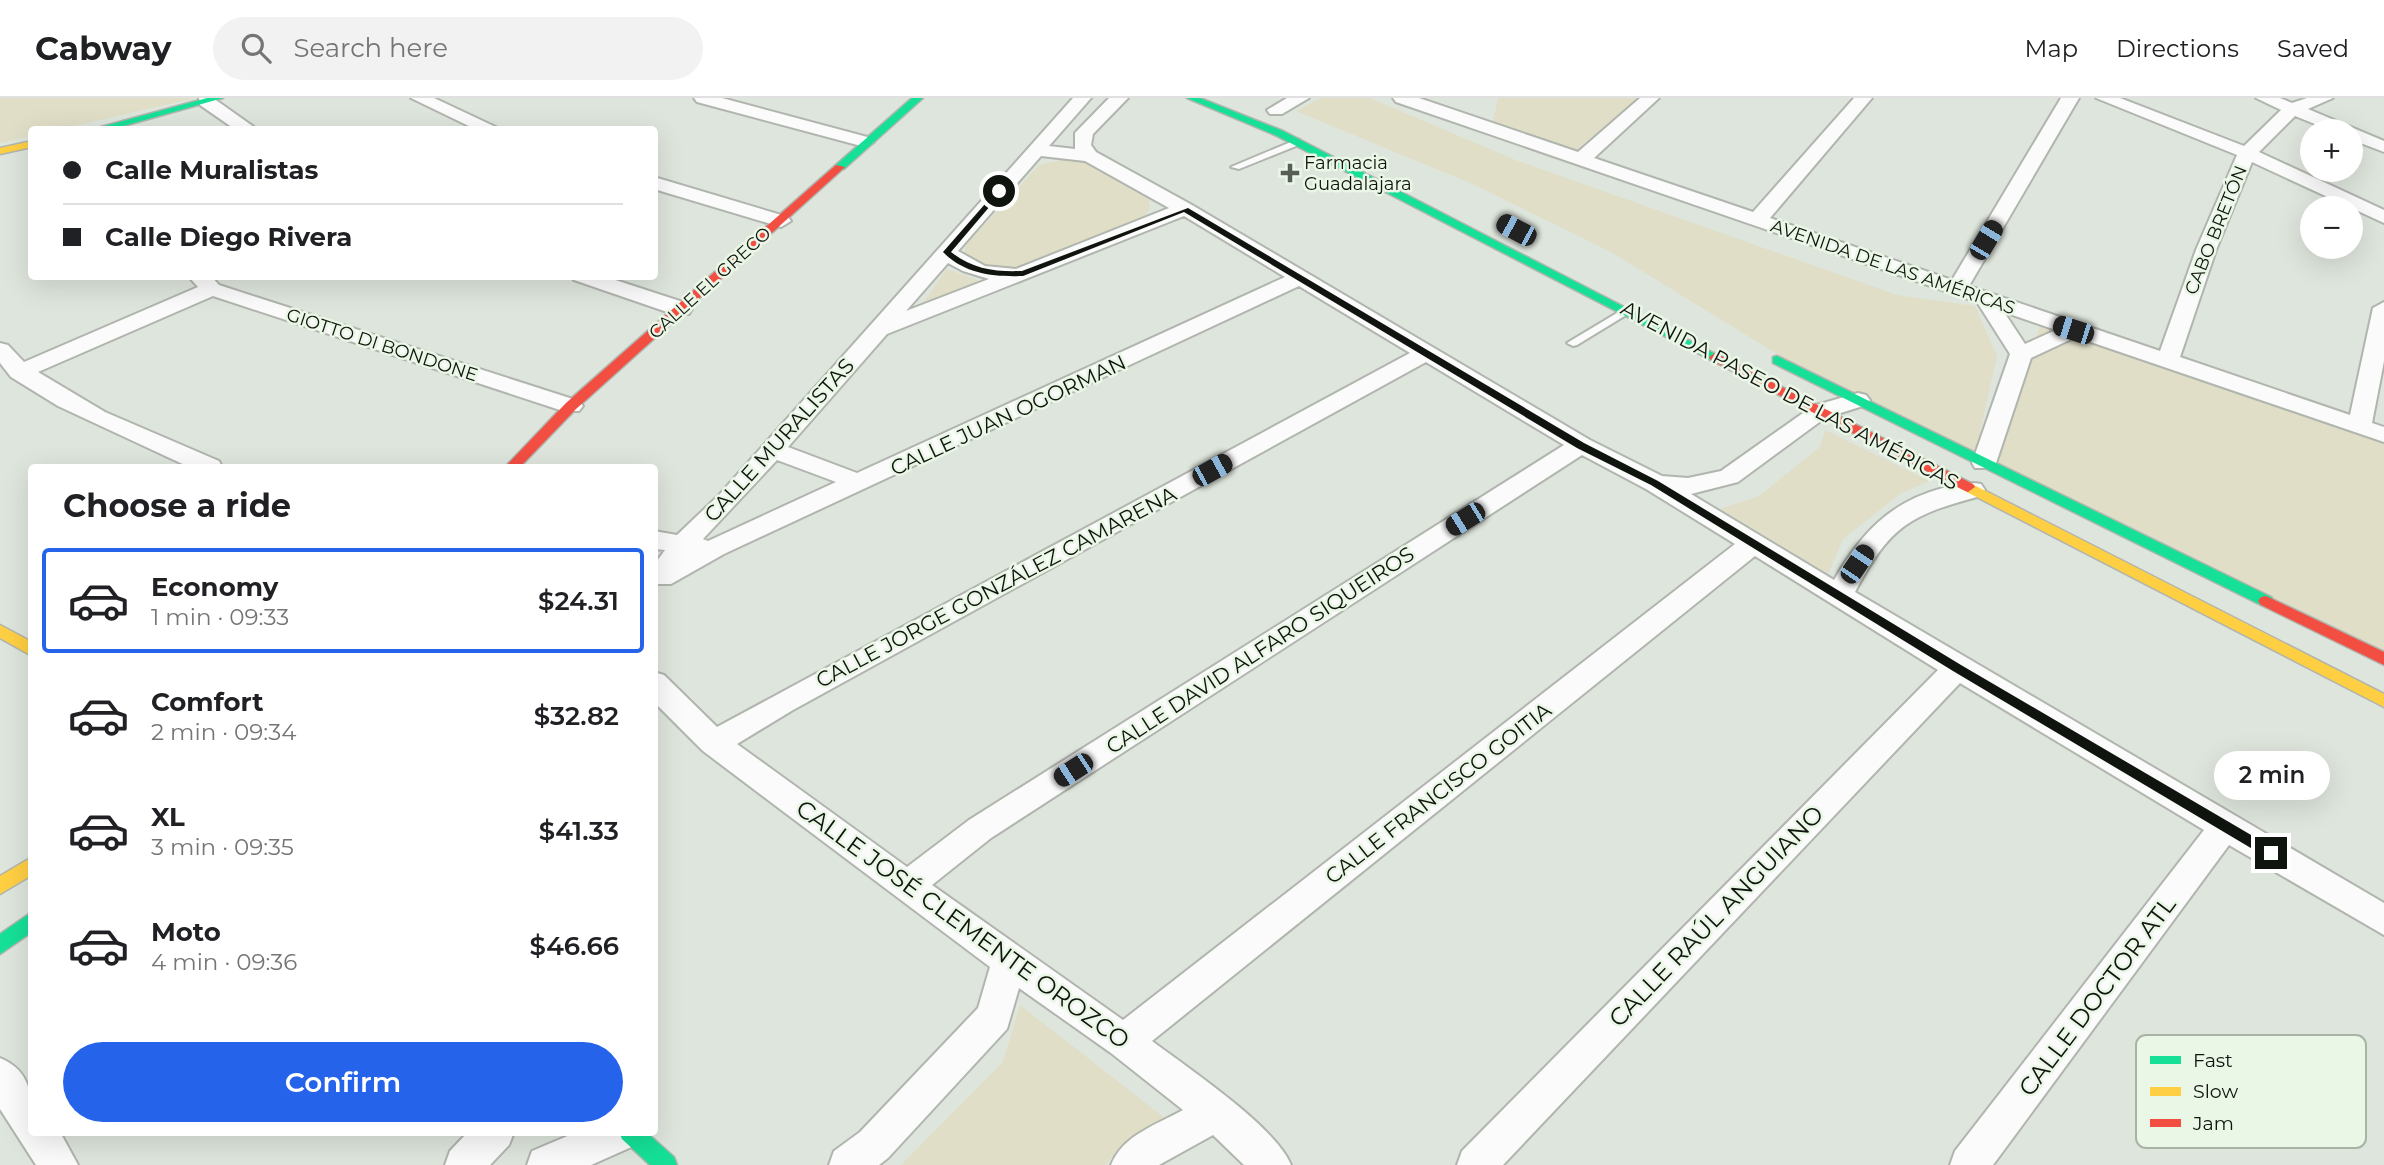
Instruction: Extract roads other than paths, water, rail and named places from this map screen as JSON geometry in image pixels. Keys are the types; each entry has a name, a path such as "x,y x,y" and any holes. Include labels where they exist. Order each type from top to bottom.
{"street":[{"path":"420,98 484,126"},
{"path":"703,98 865,142"},
{"name":"CALLE MURALISTAS","path":"658,579 682,545 728,501 873,332 1082,98"},
{"path":"1089,156 1082,145 1084,133 1119,98"},
{"name":"AVENIDA PASEO DE LAS AMÉRICAS","path":"1192,98 1298,142 2384,701"},
{"path":"1257,98 1294,120"},
{"path":"1276,110 1300,98"},
{"name":"AVENIDA DE LAS AMÉRICAS","path":"1402,98 1478,117 1757,220 2384,435"},
{"path":"1583,158 1650,98"},
{"path":"1757,220 1863,98"},
{"path":"1958,287 2070,98"},
{"path":"2105,98 2247,153 2384,217"},
{"path":"2265,98 2319,119"},
{"name":"CABO BRETÓN","path":"2168,359 2206,250 2247,153 2293,108 2324,98"},
{"name":"CALLE EL GRECO","path":"515,464 571,406 913,99"},
{"path":"111,126 212,100 244,126"},
{"path":"2363,138 2384,147"},
{"path":"0,151 28,145"},
{"path":"1034,150 1089,156 1185,209 1581,445 1655,483 1957,668 2384,920"},
{"path":"658,184 781,220"},
{"name":"CALLE MURALISTAS","path":"873,332 1185,209"},
{"path":"947,252 961,265 976,271 996,275 1023,274"},
{"name":"CALLE JUAN OGORMAN","path":"658,579 715,548 1300,278"},
{"path":"593,280 681,309"},
{"path":"19,372 205,283"},
{"name":"GIOTTO DI BONDONE","path":"205,283 571,406"},
{"path":"1986,300 2021,354"},
{"path":"2359,427 2384,308"},
{"path":"1984,463 2021,354 2073,330"},
{"path":"0,350 19,372 126,430 203,464"},
{"name":"AVENIDA PASEO DE LAS AMÉRICAS","path":"1759,351 2384,659"},
{"name":"CALLE JORGE GONZÁLEZ CAMARENA","path":"714,743 795,696 1427,353"},
{"path":"1655,483 1704,487 1730,477 1819,411 1858,400"},
{"name":"CALLE DAVID ALFARO SIQUEIROS","path":"909,884 980,829 1581,445"},
{"path":"772,450 861,482"},
{"path":"1839,596 1879,531 1914,505 1972,490"},
{"name":"CALLE JUAN OGORMAN","path":"658,541 715,548"},
{"name":"CALLE FRANCISCO GOITIA","path":"1124,1041 1753,544"},
{"path":"0,631 28,648"},
{"name":"CALLE RAÚL ANGUIANO","path":"1476,1165 1957,668"},
{"name":"CALLE JOSÉ CLEMENTE OROZCO","path":"658,687 714,743 909,884 1009,961 1124,1041 1216,1112 1272,1165"},
{"name":"CALLE DOCTOR ATL","path":"1969,1165 2225,826"},
{"path":"0,886 28,868"},
{"path":"0,946 28,923"},
{"path":"848,1165 874,1145 994,1017 1009,961"},
{"path":"0,1076 28,1118"},
{"path":"1130,1165 1139,1155 1216,1112"},
{"path":"40,1136 59,1165"},
{"path":"464,1165 491,1136"},
{"path":"546,1165 613,1136"},
{"path":"634,1136 666,1165"}],"lane":[{"path":"1236,167 1298,142"},
{"path":"1573,343 1627,310"}],"place":[{"name":"Farmacia Guadalajara","path":"1290,173"}]}
